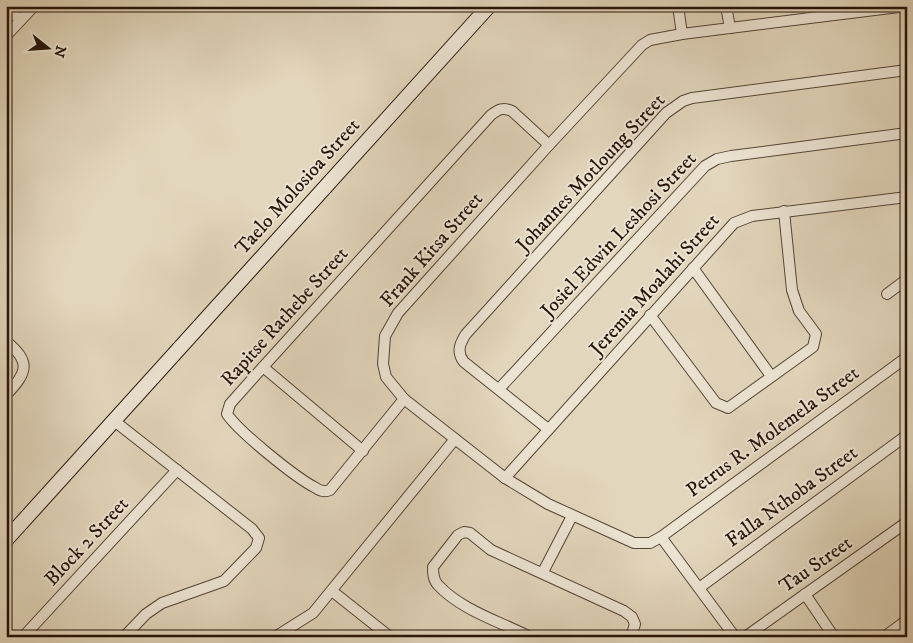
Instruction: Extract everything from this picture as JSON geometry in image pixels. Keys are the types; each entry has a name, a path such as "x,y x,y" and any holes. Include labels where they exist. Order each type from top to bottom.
{"street":[{"path":"6,36 34,6"},
{"name":"Taelo Molosioa Street","path":"6,540 489,6"},
{"path":"678,6 682,34"},
{"path":"726,6 730,28"},
{"name":"Frank Kitsa Street","path":"661,536 650,543 634,543 572,516 505,478 404,400 386,377 383,364 385,336 393,320 549,145 637,50 650,40 682,34 907,6"},
{"path":"6,8 21,20"},
{"name":"Johannes Motloung Street","path":"548,429 461,358 459,347 466,334 674,107 692,98 907,70"},
{"name":"Rapitse Rathebe Street","path":"404,400 330,490 326,492 316,488 283,464 227,414 230,404 491,115 499,109 505,108 512,111 549,145"},
{"name":"Josiel Edwin Leshosi Street","path":"499,389 705,166 717,159 731,156 907,133"},
{"name":"Jeremia Moalahi Street","path":"505,478 734,223 752,216 784,211 907,197"},
{"path":"650,315 716,403 724,408 734,404 813,346 816,338 814,330 799,311 792,290 784,211"},
{"path":"693,268 771,376"},
{"path":"887,294 907,279"},
{"path":"6,341 23,356 24,366 20,377 6,396"},
{"name":"Petrus R. Molemela Street","path":"661,536 907,356"},
{"path":"263,367 363,451"},
{"path":"113,420 252,529 257,534 259,543 224,581 162,603 146,614 124,637"},
{"name":"Falla Nthoba Street","path":"698,588 907,435"},
{"path":"280,636 313,614 455,439"},
{"name":"Block 2 Street","path":"23,637 177,470"},
{"path":"543,572 572,516"},
{"name":"Tau Street","path":"745,637 907,522"},
{"path":"530,637 456,598 438,585 434,579 433,567 458,535 464,532 470,533 492,550 543,572 624,612 632,617 635,624 633,636"},
{"path":"661,536 736,637"},
{"path":"332,591 390,637"},
{"path":"805,594 834,637"},
{"path":"884,637 907,620"}]}
